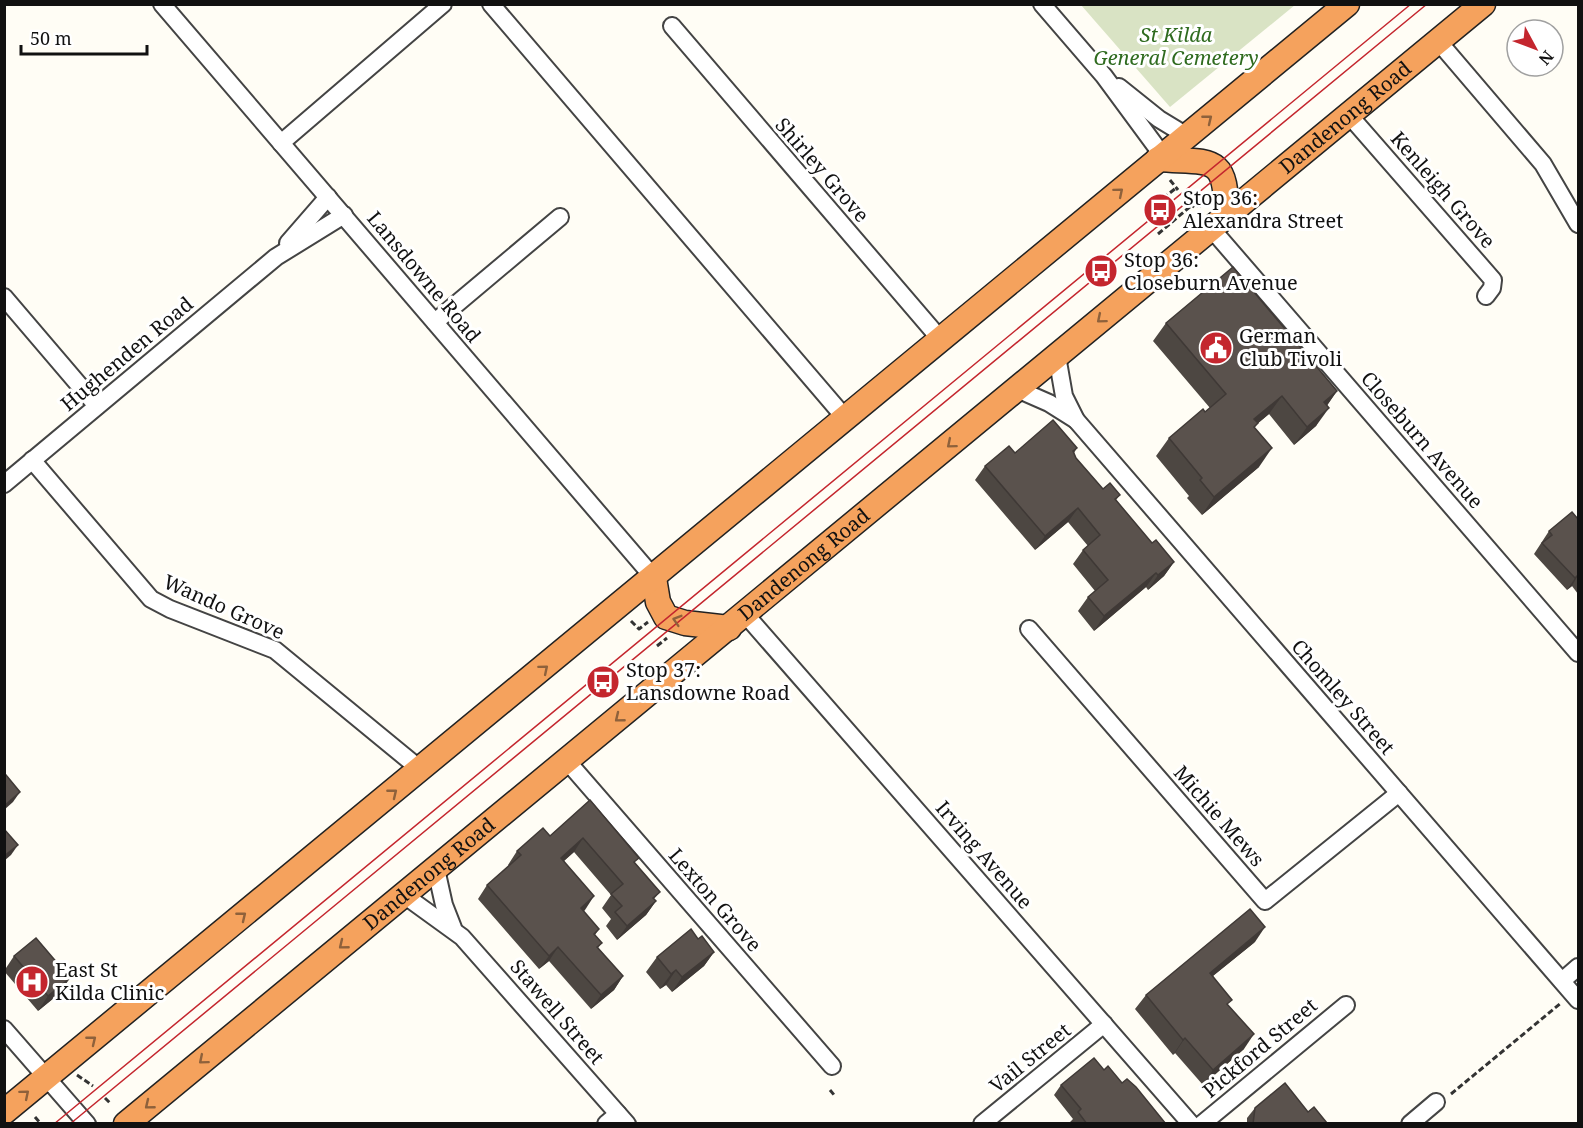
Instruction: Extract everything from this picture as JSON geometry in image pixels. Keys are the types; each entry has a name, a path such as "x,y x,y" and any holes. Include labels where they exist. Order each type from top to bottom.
{"highway":[{"path":"4,1112 941,340 1164,165 1186,136 1347,4"},
{"name":"Dandenong Road","path":"126,1124 1057,356 1214,216 1348,115 1483,4"},
{"path":"1164,165 1203,162 1214,166 1226,180 1214,216"},
{"path":"654,578 658,602 666,617 685,623 737,621"}],"street":[{"name":"Lansdowne Road","path":"162,4 654,578"},
{"path":"281,143 443,4"},
{"path":"491,4 846,418"},
{"path":"1042,4 1104,76 1164,165"},
{"name":"Shirley Grove","path":"672,26 941,340"},
{"path":"1438,41 1528,145 1558,187 1578,224"},
{"path":"1104,76 1159,119 1186,136"},
{"name":"Kenleigh Grove","path":"1348,115 1493,280 1492,288 1486,296"},
{"name":"Hughenden Road","path":"276,257 328,197"},
{"name":"Hughenden Road","path":"4,484 276,257 344,215"},
{"name":"Closeburn Avenue","path":"1214,216 1578,653"},
{"path":"435,322 560,217"},
{"path":"4,297 97,406"},
{"name":"Chomley Street","path":"1057,356 1064,396 1076,420 1562,981 1571,1000"},
{"name":"Chomley Street","path":"1017,389 1076,420"},
{"name":"Wando Grove","path":"32,460 151,599 170,609 274,650 421,770"},
{"name":"Irving Avenue","path":"737,621 1104,1024 1191,1124"},
{"name":"Michie Mews","path":"1029,629 1265,901 1400,794"},
{"name":"Lexton Grove","path":"567,761 832,1066"},
{"name":"Stawell Street","path":"436,869 444,904 454,929"},
{"name":"Stawell Street","path":"404,895 454,929 617,1120"},
{"path":"1562,981 1578,967"},
{"name":"Pickford Street","path":"1202,1124 1346,1005"},
{"name":"Vail Street","path":"982,1124 1104,1024"},
{"path":"4,1029 87,1124"},
{"path":"1410,1124 1436,1102"}],"path":[{"path":"1156,204 1177,189 1164,165"},
{"path":"1158,234 1191,204 1214,216"},
{"path":"629,619 639,629"},
{"path":"634,633 648,622 652,626"},
{"path":"657,646 667,638"},
{"path":"1436,1102 1446,1099 1571,1000"},
{"path":"76,1074 93,1086"},
{"path":"830,1090 836,1096"},
{"path":"105,1098 110,1103"},
{"path":"35,1117 41,1124"}],"green space":[{"name":"St Kilda General Cemetery","path":"1081,5 1295,5 1170,107"}],"building":[{"path":"1233,267 1337,391 1324,402 1329,408 1307,427 1282,396 1254,419 1258,423 1254,427 1272,448 1214,497 1200,480 1202,478 1169,438 1203,409 1205,412 1226,394 1166,323"},
{"path":"1053,420 1077,448 1073,451 1076,458 1103,489 1110,483 1120,495 1115,499 1152,543 1156,540 1174,562 1158,575 1156,573 1104,616 1088,597 1108,580 1083,550 1100,535 1078,508 1045,536 985,466 1009,446 1015,453"},
{"path":"1572,512 1578,519 1578,575 1575,578 1542,543 1552,535 1549,531"},
{"path":"6,775 20,792 4,806 4,776"},
{"path":"590,800 639,858 634,862 660,892 653,898 656,901 627,926 615,912 622,906 611,894 623,884 583,838 561,858 594,896 581,908 599,929 594,934 602,943 597,947 623,976 601,995 558,947 549,956 487,885 521,855 517,851 543,828 550,836"},
{"path":"4,829 18,845 4,856"},
{"path":"1250,909 1265,927 1210,973 1232,1000 1227,1004 1254,1034 1213,1070 1185,1038 1183,1040 1146,995"},
{"path":"691,929 698,939 702,936 714,952 682,977 676,970 671,974 657,957"},
{"path":"36,938 70,978 48,996 14,956"},
{"path":"1094,1058 1104,1070 1108,1066 1122,1083 1127,1079 1136,1087 1166,1124 1087,1124 1078,1112 1081,1109 1061,1085"},
{"path":"1285,1083 1308,1112 1314,1107 1327,1123 1253,1124 1255,1108"}],"tram line":[{"path":"54,1124 1411,4"},
{"path":"70,1124 1427,4"}],"place":[{"name":"Stop 36: Alexandra Street","path":"1160,210"},
{"name":"Stop 36: Closeburn Avenue","path":"1101,271"},
{"name":"German Club Tivoli","path":"1216,348"},
{"name":"Stop 37: Lansdowne Road","path":"603,682"},
{"name":"East St Kilda Clinic","path":"32,982"}]}
